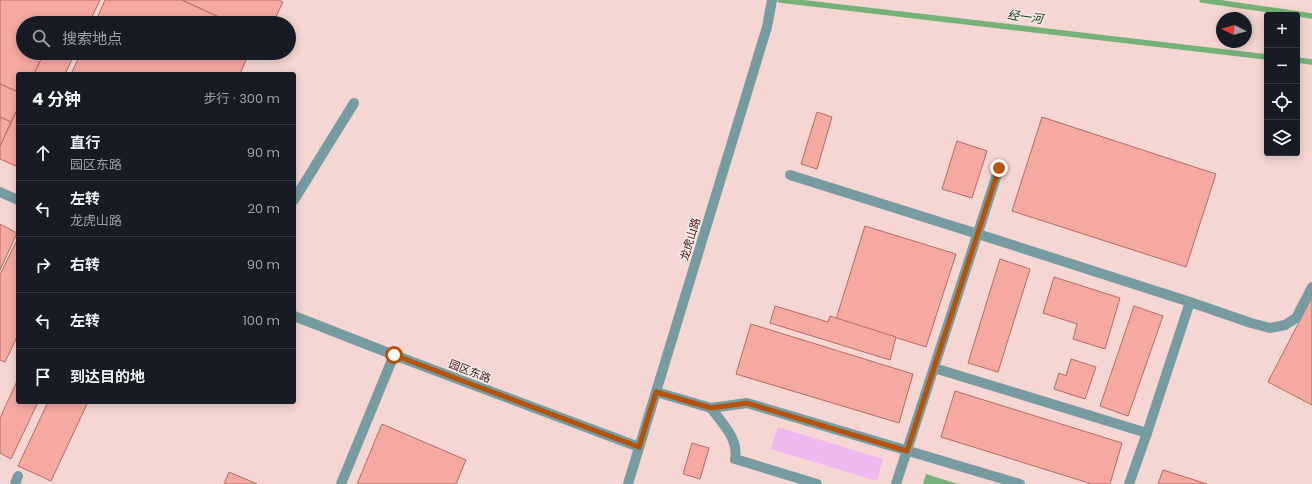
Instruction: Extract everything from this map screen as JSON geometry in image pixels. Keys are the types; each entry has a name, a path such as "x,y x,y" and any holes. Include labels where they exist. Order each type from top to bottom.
{"street":[{"name":"龙虎山路","path":"628,484 767,27 772,0"},
{"path":"296,197 354,103"},
{"path":"896,484 999,168"},
{"path":"790,175 1270,328 1284,324 1296,318 1312,286"},
{"path":"0,192 16,199"},
{"path":"1129,484 1190,302"},
{"name":"园区东路","path":"296,317 639,447"},
{"path":"341,484 394,355"},
{"path":"934,368 1147,433"},
{"path":"656,392 711,408 747,403 1020,484"},
{"path":"711,408 729,431 734,442 736,454 735,459 817,484"}],"shaded area":[{"path":"778,427 883,459 877,481 771,449"},
{"path":"926,474 958,484 923,484"}],"building":[{"path":"0,0 100,0 92,16 16,16 16,60 41,60 35,72 16,72 16,91 0,84"},
{"path":"105,0 182,0 217,16 98,16"},
{"path":"182,0 279,0 283,2 276,16 217,16"},
{"path":"41,60 72,60 66,72 35,72"},
{"path":"78,60 246,60 241,72 72,72"},
{"path":"0,84 16,91 16,112 11,122 0,117"},
{"path":"16,112 16,166 0,159 0,146"},
{"path":"817,112 832,117 817,169 801,164"},
{"path":"0,117 11,122 0,146"},
{"path":"1042,117 1216,174 1186,267 1012,211"},
{"path":"957,141 987,151 972,198 942,189"},
{"path":"0,224 16,232 16,235 0,270"},
{"path":"865,226 956,254 926,347 836,319"},
{"path":"16,242 16,339 5,362 0,360 0,275"},
{"path":"1000,259 1030,269 998,372 968,363"},
{"path":"1054,277 1120,298 1105,349 1073,339 1077,324 1043,313"},
{"path":"1312,297 1312,405 1268,382"},
{"path":"775,306 828,322 830,316 896,337 890,360 770,323"},
{"path":"1134,306 1163,316 1128,416 1100,406"},
{"path":"751,324 913,374 899,423 736,374"},
{"path":"1071,359 1096,367 1085,399 1054,389 1059,373 1066,376"},
{"path":"16,383 16,404 37,404 11,459 0,453 0,418"},
{"path":"955,391 1122,443 1110,484 1092,484 941,437"},
{"path":"47,404 87,404 51,481 18,466"},
{"path":"382,424 466,460 456,484 357,484"},
{"path":"692,443 709,448 700,479 683,474"},
{"path":"1163,470 1207,484 1158,484"},
{"path":"229,472 257,484 224,484"}],"waterway":[{"name":"经一河","path":"780,0 1264,57"},
{"name":"经一河","path":"1202,0 1312,16"},
{"name":"经一河","path":"1300,60 1312,62"}],"route":[{"path":"394,355 639,447 656,392 711,408 747,403 907,451 999,168"}]}
